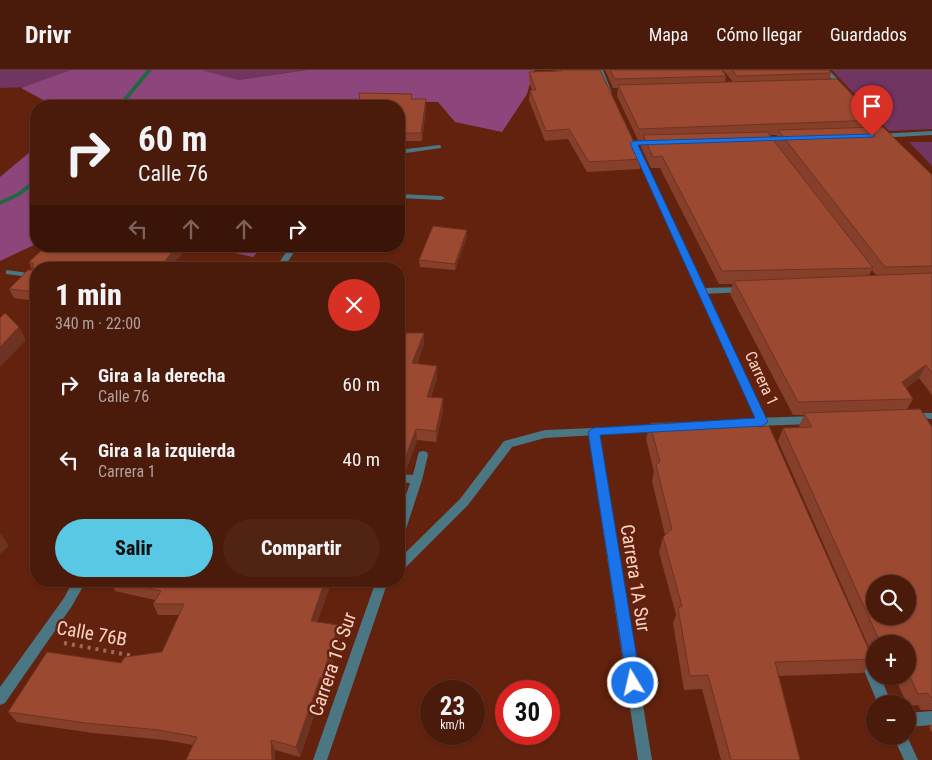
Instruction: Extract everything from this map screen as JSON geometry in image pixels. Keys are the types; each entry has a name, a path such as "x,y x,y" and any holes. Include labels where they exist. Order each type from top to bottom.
{"street":[{"path":"600,70 614,95"},
{"path":"826,70 847,93"},
{"path":"831,86 840,86"},
{"path":"882,128 895,142"},
{"path":"870,136 932,134"},
{"name":"Carrera 1","path":"662,142 632,138 774,449"},
{"path":"405,151 439,147"},
{"path":"405,196 441,198"},
{"path":"9,272 30,275"},
{"path":"702,291 751,289"},
{"path":"902,417 927,419"},
{"path":"743,423 822,420"},
{"path":"405,560 464,502 508,444 545,434 673,427"},
{"name":"Carrera 1A Sur","path":"593,432 646,760"},
{"path":"405,515 423,455"},
{"path":"405,479 417,480"},
{"path":"0,698 76,587"},
{"name":"Carrera 1C Sur","path":"320,760 380,587"},
{"path":"862,649 881,695"},
{"path":"916,719 932,718"},
{"path":"904,745 910,760"}],"path":[{"name":"Calle 76B","path":"42,639 138,657"}],"shaded area":[{"path":"0,70 307,70 238,80 0,88"},
{"path":"71,70 201,70 238,80 307,70 534,70 527,94 502,132 455,122 438,102 405,102 405,100 43,100 21,88"},
{"path":"832,70 932,70 932,129 889,131"},
{"path":"909,142 932,142 932,166"},
{"path":"30,152 30,247 0,261 0,177"},
{"path":"230,252 258,252 253,257"}],"building":[{"path":"600,70 642,159 589,162 569,129 546,131 530,90 536,90 529,72"},
{"path":"610,70 722,70 726,76 615,79"},
{"path":"732,70 828,70 831,73 737,76"},
{"path":"837,79 877,120 639,129 618,85"},
{"path":"359,93 412,94 411,99 426,99 421,133 405,133 405,100 360,100"},
{"path":"883,127 932,175 932,266 885,267 778,130"},
{"path":"767,132 873,268 722,271 662,156 653,157 643,135"},
{"path":"433,226 467,230 455,264 419,260"},
{"path":"40,252 172,252 164,262 29,262"},
{"path":"30,270 30,291 9,289"},
{"path":"932,273 932,373 926,365 902,382 913,399 798,402 734,281"},
{"path":"5,313 19,327 0,347 0,318"},
{"path":"405,333 424,333 412,363 437,366 427,397 443,398 436,431 416,429 405,458"},
{"path":"920,409 932,427 932,698 928,693 918,694 914,685 916,685 916,635 877,635 872,625 916,625 916,575 866,575 866,611 783,428 812,427 804,413"},
{"path":"756,421 758,427 769,426 866,643 866,659 775,662 800,760 731,760 708,675 690,676 678,608 682,606 663,537 672,529 656,465 660,462 650,423"},
{"path":"143,587 323,587 311,621 338,625 322,678 320,678 296,747 271,740 272,760 186,760 197,737 159,730 86,723 8,712 47,652 121,663 125,657 162,652 184,604 153,604 161,591"}],"waterway":[{"path":"124,100 150,70"},
{"path":"0,203 19,194 30,185"}],"route":[{"path":"633,683 593,432 762,422 634,143 872,136"}]}
